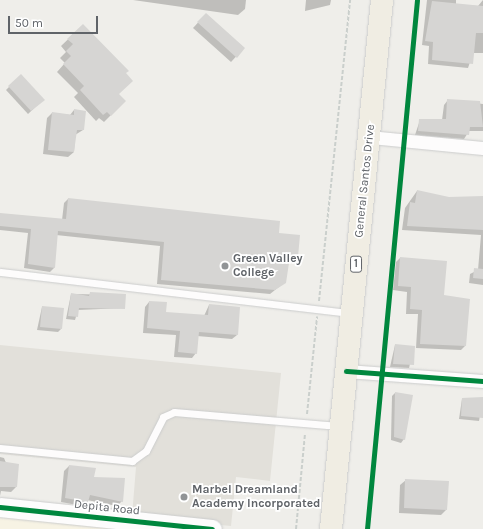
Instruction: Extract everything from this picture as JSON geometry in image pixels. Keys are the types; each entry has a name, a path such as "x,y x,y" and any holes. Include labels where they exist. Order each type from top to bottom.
{"highway":[{"name":"General Santos Drive","path":"331,529 351,313 370,137 382,0"}],"street":[{"path":"370,137 483,148"},
{"path":"346,371 483,381"},
{"name":"Depita Road","path":"0,507 212,529"}],"lane":[{"path":"0,272 351,313"},
{"path":"0,448 132,461 146,451 163,417 174,412 340,426"}],"path":[{"path":"296,529 350,0"}],"shaded area":[{"path":"0,345 281,373 270,481 236,477 231,526 132,516 136,467 0,454"},
{"path":"0,512 167,529 0,529"}],"building":[{"path":"432,1 483,6 483,33 476,33 473,64 432,60 433,42 425,41"},
{"path":"206,13 245,48 237,58 197,22"},
{"path":"83,24 129,71 126,73 133,81 119,94 126,101 111,116 107,112 103,115 80,90 84,86 63,64 71,56 66,51 73,44 67,39"},
{"path":"21,74 45,100 31,111 8,86"},
{"path":"447,99 480,101 483,127 470,127 469,135 418,131 419,119 446,119"},
{"path":"74,109 86,111 84,130 77,130 74,152 48,150 52,112 74,115"},
{"path":"417,190 449,197 483,196 483,230 407,226 410,202 415,203"},
{"path":"68,198 280,221 279,233 300,235 298,257 290,256 286,283 275,290 161,280 164,242 58,231 55,268 28,264 31,229 0,226 0,213 66,219"},
{"path":"400,257 447,261 444,295 470,299 466,346 420,344 422,310 410,309 411,287 398,286"},
{"path":"474,268 483,269 483,279 473,278"},
{"path":"90,292 126,294 125,309 79,308 78,317 68,316 71,293 89,296"},
{"path":"149,301 167,302 166,312 208,315 209,304 240,307 238,335 199,332 197,354 178,352 180,331 147,328"},
{"path":"42,306 64,308 62,329 40,327"},
{"path":"395,344 415,346 414,365 393,364"},
{"path":"395,392 413,395 405,440 394,437"},
{"path":"483,397 483,418 461,416 462,398"},
{"path":"0,461 19,464 17,487 0,487"},
{"path":"69,465 96,468 94,477 125,478 123,502 90,495 88,502 65,498"},
{"path":"405,479 449,481 447,510 404,508"}],"cycle path":[{"path":"367,529 417,0"},
{"path":"346,371 483,381"},
{"path":"0,507 212,529"}],"place":[{"name":"Green Valley College","path":"225,266"},
{"name":"Marbel Dreamland Academy Incorporated","path":"184,497"}]}
